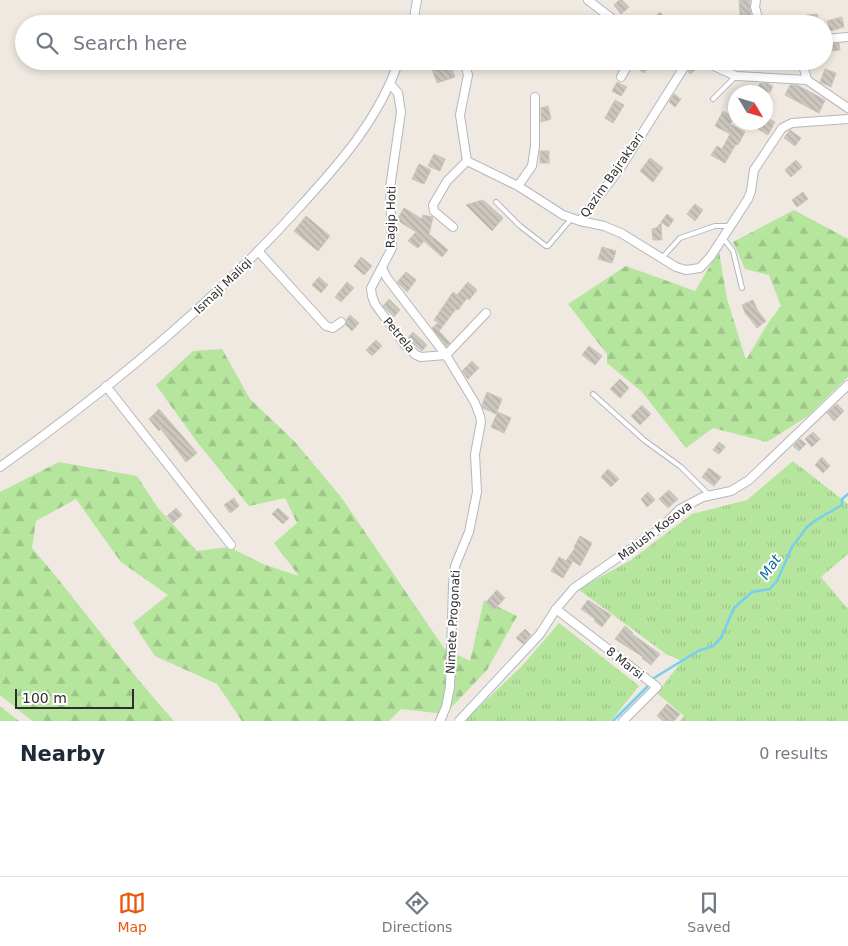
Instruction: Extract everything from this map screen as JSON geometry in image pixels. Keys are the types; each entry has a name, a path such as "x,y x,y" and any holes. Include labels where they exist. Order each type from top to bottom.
{"street":[{"path":"416,15 417,0"},
{"path":"588,0 607,15"},
{"path":"756,0 757,15"},
{"path":"833,38 848,37"},
{"name":"Ismajl Maliqi","path":"0,467 64,422 162,342 208,301 258,252 331,173 359,137 384,99 395,70"},
{"path":"452,228 434,210 433,205 447,181 467,161 460,115 468,75 467,70"},
{"path":"621,77 625,70"},
{"name":"Qazim Bajraktari","path":"467,161 518,186 571,219 580,221 621,167 682,70"},
{"path":"723,70 736,76 807,80 848,108"},
{"path":"804,70 807,80"},
{"name":"Ragip Hoti","path":"371,288 389,258 392,248 390,188 401,112 398,93 390,84"},
{"path":"518,186 532,166 536,146 535,97"},
{"path":"580,221 604,226 621,233 676,267 686,270 700,268 711,256 752,191 754,170 782,128 792,123 848,118"},
{"path":"258,252 326,326 333,328 341,322"},
{"name":"Nimete Progonati","path":"382,268 387,278 446,355 475,403 481,422 475,454 477,492 469,532 454,576 450,687 446,707 440,721"},
{"name":"Petrela","path":"371,288 374,304 416,356 446,355"},
{"path":"446,355 486,313"},
{"name":"Malush Kosova","path":"459,721 540,634 556,609 574,588 656,532 680,509 695,500 731,490 749,480 848,385"},
{"path":"106,386 231,544"},
{"name":"8 Marsi","path":"556,609 657,687 623,721"}],"lane":[{"path":"714,99 736,76"},
{"path":"496,202 520,226 546,246 571,219"},
{"path":"662,259 680,238 715,226 731,226"},
{"path":"723,238 733,251 742,288"},
{"path":"593,394 644,440 681,466 710,496"}],"green space":[{"path":"794,210 848,239 848,377 808,416 767,442 713,428 686,448 642,392 607,363 607,354 568,304 626,266 695,291 719,251 727,299 746,360 768,323 781,306 769,275 745,269 733,242"},
{"path":"222,349 250,399 295,442 341,497 444,648 470,661 484,600 517,616 487,670 445,714 401,709 389,721 242,721 217,684 155,656 133,623 168,595 121,562 76,499 36,521 32,548 174,721 32,721 0,695 0,492 59,462 137,476 158,508 197,551 229,547 263,564 299,576 274,543 297,523 285,498 249,506 197,442 156,385 193,351"},
{"path":"793,461 848,504 848,554 821,577 848,609 848,721 680,721 684,716 657,693 682,661 666,654 578,589 631,560 692,514 747,500"},
{"path":"559,623 639,686 611,721 464,721 522,666"},
{"path":"0,706 19,721 0,721"}],"building":[{"path":"619,0 622,0 629,7 621,14 614,5"},
{"path":"739,0 750,0 751,15 740,15"},
{"path":"842,17 844,27 833,30 833,19"},
{"path":"833,43 839,43 840,50 833,51"},
{"path":"432,70 452,70 455,77 437,83"},
{"path":"825,70 836,73 831,87 820,82"},
{"path":"617,82 627,87 621,96 612,91"},
{"path":"760,83 767,83 771,85 759,85"},
{"path":"790,85 797,85 825,100 819,113 785,95"},
{"path":"674,94 681,99 675,107 669,102"},
{"path":"615,100 624,105 613,123 605,118"},
{"path":"548,106 551,119 541,122 541,108"},
{"path":"723,111 728,114 728,130 741,130 745,132 725,163 711,155 717,146 722,149 730,134 715,126"},
{"path":"760,130 771,130 768,135"},
{"path":"790,130 801,138 795,146 784,138"},
{"path":"540,151 549,151 549,163 540,163"},
{"path":"434,154 445,159 440,171 428,166"},
{"path":"650,158 663,168 653,182 640,171"},
{"path":"796,160 802,167 791,177 785,170"},
{"path":"419,164 431,170 424,184 412,179"},
{"path":"803,192 808,199 797,207 792,200"},
{"path":"483,200 503,218 492,231 466,205"},
{"path":"695,204 703,210 695,221 687,214"},
{"path":"404,208 422,219 423,215 433,217 429,234 448,250 442,257 424,241 418,248 408,241 416,232 397,220"},
{"path":"667,214 674,220 668,227 661,222"},
{"path":"306,216 330,236 318,251 294,231"},
{"path":"661,223 662,240 653,240 652,229"},
{"path":"602,247 616,251 612,263 598,259"},
{"path":"361,257 372,266 364,275 354,266"},
{"path":"406,272 416,280 407,292 397,282"},
{"path":"319,277 328,285 321,293 312,285"},
{"path":"347,282 354,288 341,302 335,297"},
{"path":"468,282 477,290 469,300 467,298 458,310 456,309 439,331 450,343 446,346 432,328 438,323 434,320 453,292 457,295"},
{"path":"389,299 400,310 394,317 383,306"},
{"path":"753,300 758,311 766,321 757,328 746,315 742,305"},
{"path":"350,315 359,323 352,331 346,325 346,320"},
{"path":"413,332 427,345 422,351 407,339"},
{"path":"376,340 382,346 372,356 366,350"},
{"path":"589,346 602,356 595,365 582,355"},
{"path":"472,361 479,368 468,379 462,371"},
{"path":"620,379 629,388 620,398 610,389"},
{"path":"487,392 502,399 496,414 483,408 482,405"},
{"path":"837,404 844,411 834,421 827,413"},
{"path":"642,405 651,414 640,425 631,416"},
{"path":"159,409 197,453 186,462 161,429 159,431 149,419"},
{"path":"498,412 511,418 504,433 491,427"},
{"path":"813,432 820,439 812,447 805,439"},
{"path":"800,439 806,444 799,451 793,446"},
{"path":"719,442 725,447 719,454 713,450"},
{"path":"822,457 830,466 823,473 815,465"},
{"path":"709,468 721,477 714,486 702,477"},
{"path":"608,469 619,479 611,487 601,477"},
{"path":"669,490 678,499 668,508 659,499"},
{"path":"648,492 655,500 647,507 641,499"},
{"path":"234,498 239,506 230,513 224,505"},
{"path":"176,508 182,515 173,523 167,516"},
{"path":"278,508 289,518 283,524 272,514"},
{"path":"580,536 592,543 580,566 573,561 563,578 551,571 559,557 566,561 575,548"},
{"path":"497,590 505,598 494,610 486,602"},
{"path":"588,600 611,615 602,627 594,621 595,619 581,609"},
{"path":"625,626 632,634 660,654 651,665 643,657 615,639"},
{"path":"525,629 531,635 523,644 516,638"},
{"path":"667,704 680,714 674,721 663,721 657,716"}],"waterway":[{"name":"Mat","path":"654,678 698,651 713,646 721,638 734,608 752,592 770,589 777,581 792,547 807,527 842,505 842,499 848,494"},
{"name":"Mat","path":"613,721 647,687"}]}
